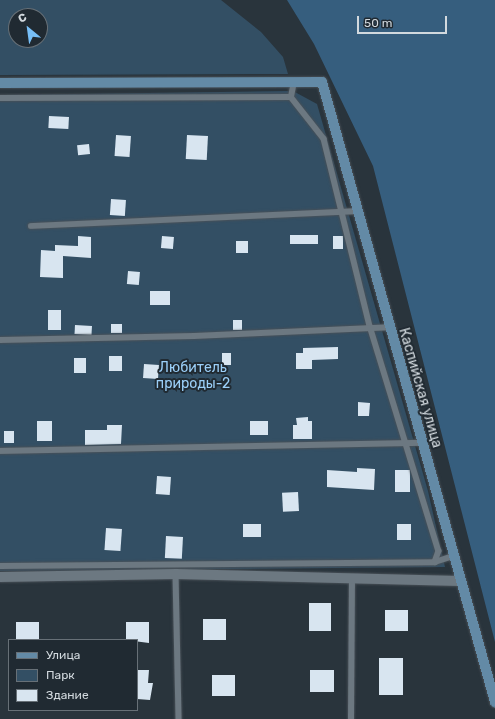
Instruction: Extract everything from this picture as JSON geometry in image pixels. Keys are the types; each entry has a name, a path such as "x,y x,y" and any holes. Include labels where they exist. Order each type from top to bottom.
{"street":[{"name":"Каспийская улица","path":"294,81 322,82 389,327 495,702"},
{"path":"0,83 294,81"},
{"path":"0,577 176,574 460,581"}],"lane":[{"path":"290,97 294,81"},
{"path":"0,98 290,97"},
{"path":"290,97 324,139 370,326 408,444 439,551 435,562"},
{"path":"31,226 342,213 357,211"},
{"path":"0,340 194,336 370,326 389,327"},
{"path":"0,451 422,443"},
{"path":"0,566 435,562 453,556"},
{"path":"176,574 180,719"},
{"path":"351,719 352,578"}],"green space":[{"path":"0,0 221,0 261,32 283,57 288,74 0,75"},
{"name":"Любитель природы-2","path":"293,91 317,104 428,491 445,567 0,571 0,95"}],"shaded area":[{"path":"287,0 495,0 495,642 373,166 314,44"}],"building":[{"path":"49,116 69,117 68,129 48,128"},
{"path":"116,135 131,136 129,157 115,156"},
{"path":"187,135 208,136 207,160 186,159"},
{"path":"89,144 90,154 78,155 77,145"},
{"path":"111,199 126,200 125,216 110,215"},
{"path":"290,235 318,235 318,244 290,244"},
{"path":"78,236 91,237 91,258 63,256 63,278 40,277 41,250 55,251 55,245 78,246"},
{"path":"162,236 174,237 173,249 161,248"},
{"path":"333,236 343,236 343,249 333,249"},
{"path":"236,241 248,241 248,253 236,253"},
{"path":"128,271 140,272 139,285 127,284"},
{"path":"150,291 170,291 170,305 150,305"},
{"path":"48,310 61,310 61,330 48,330"},
{"path":"233,320 242,320 242,330 233,330"},
{"path":"111,324 122,324 122,333 111,333"},
{"path":"75,325 92,326 92,335 75,334"},
{"path":"338,347 338,359 312,360 312,369 296,369 296,353 303,353 303,348"},
{"path":"222,353 231,353 231,365 222,365"},
{"path":"109,356 122,356 122,371 109,371"},
{"path":"74,358 86,358 86,373 74,373"},
{"path":"144,364 159,365 158,379 143,378"},
{"path":"358,402 370,403 369,416 358,416"},
{"path":"308,417 308,421 312,421 312,439 293,439 293,425 297,425 296,418"},
{"path":"37,421 52,421 52,441 37,441"},
{"path":"250,421 268,421 268,435 250,435"},
{"path":"107,425 122,425 121,444 85,445 85,430 107,430"},
{"path":"4,431 14,431 14,443 4,443"},
{"path":"357,468 375,469 374,490 327,487 327,470 357,472"},
{"path":"395,470 410,470 410,492 395,492"},
{"path":"157,476 171,477 170,495 156,494"},
{"path":"298,492 299,511 283,512 282,493"},
{"path":"243,524 261,524 261,537 243,537"},
{"path":"397,524 411,524 411,540 397,540"},
{"path":"106,528 122,529 120,551 104,550"},
{"path":"166,536 183,537 182,559 165,558"},
{"path":"309,603 331,603 331,631 309,631"},
{"path":"385,610 408,610 408,631 385,631"},
{"path":"203,619 226,619 226,640 203,640"},
{"path":"16,622 39,622 39,639 16,639"},
{"path":"126,622 149,622 149,643 138,642 138,639 126,639"},
{"path":"379,658 403,658 403,695 379,695"},
{"path":"138,670 149,670 148,683 153,683 150,700 138,699"},
{"path":"310,670 334,670 334,692 310,692"},
{"path":"212,675 235,675 235,696 212,696"}]}
